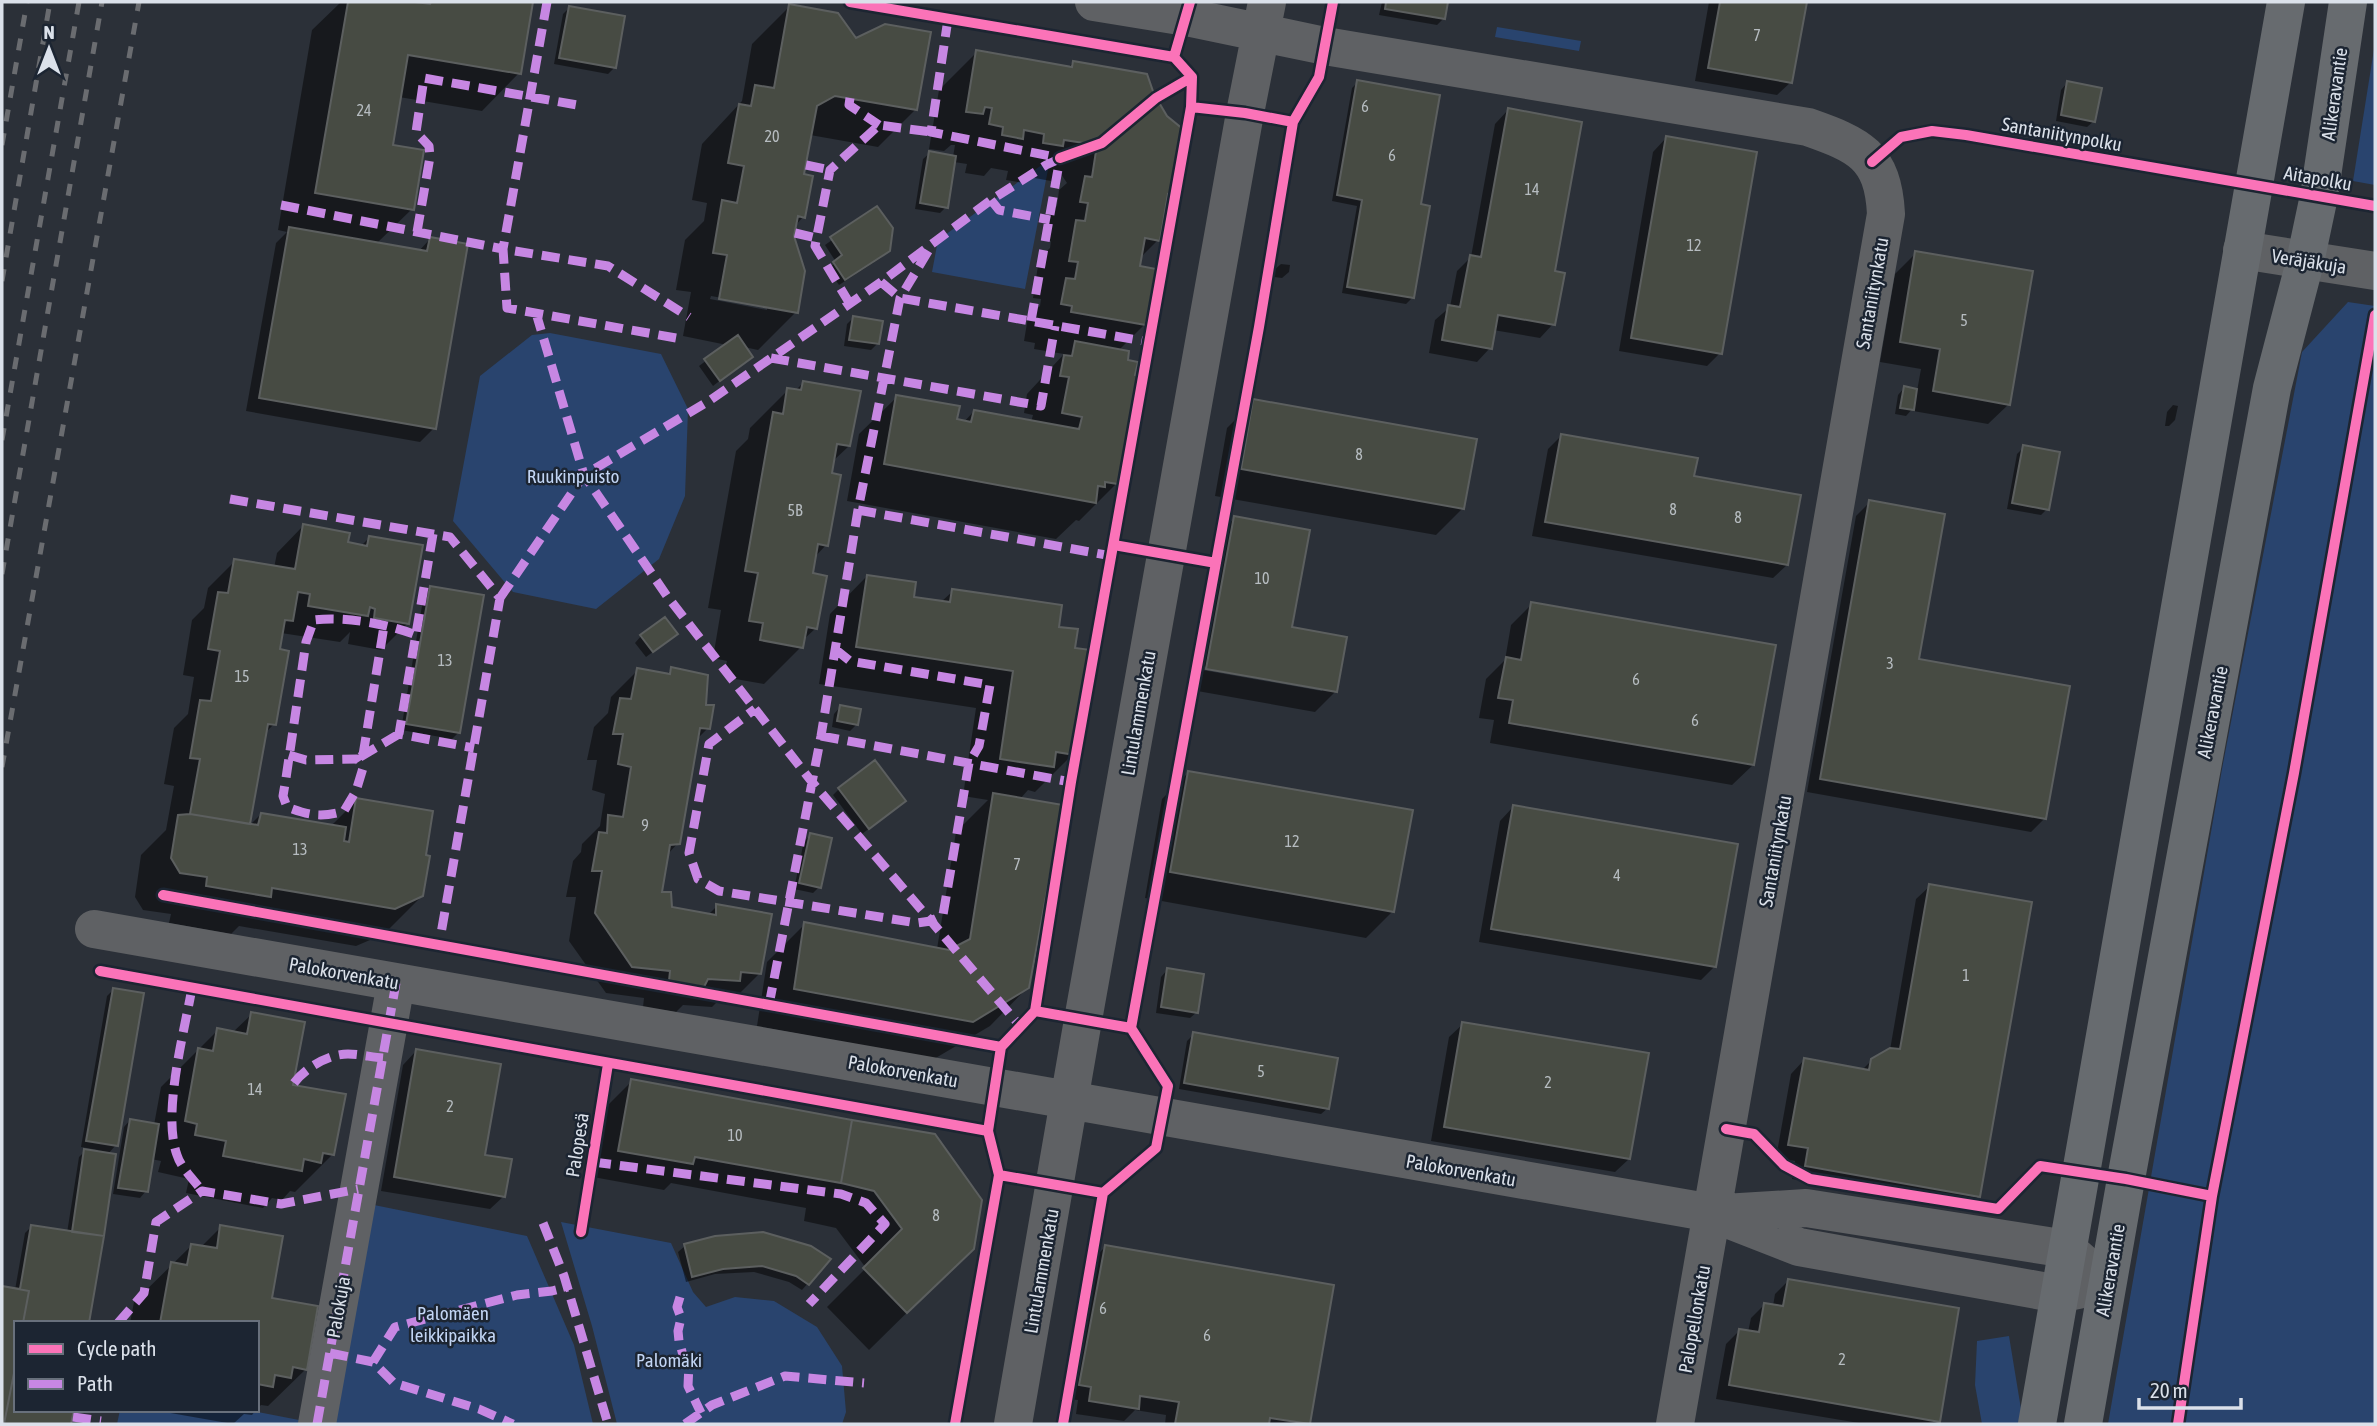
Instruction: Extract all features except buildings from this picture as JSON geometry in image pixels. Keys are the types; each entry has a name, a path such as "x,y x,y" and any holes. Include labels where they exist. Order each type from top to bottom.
{"main road":[{"path":"2037,1424 2286,2"},
{"name":"Alikeravantie","path":"2083,1424 2272,388 2319,196 2348,2"}],"street":[{"name":"Santaniitynkatu","path":"1094,2 1186,17 1264,17 1325,46 1808,127 1847,140 1872,162 1885,189 1886,214 1712,1213"},
{"name":"Lintulammenkatu","path":"1013,1424 1264,17"},
{"name":"Veräjäkuja","path":"2242,250 2375,271"},
{"name":"Palokorvenkatu","path":"94,929 1712,1213 1799,1247 2059,1294 2107,1284"},
{"name":"Palokuja","path":"317,1424 396,983"},
{"name":"Palokorvenkatu","path":"1712,1213 1805,1208 2067,1250"},
{"name":"Palopellonkatu","path":"1675,1424 1712,1213"},
{"path":"2067,1250 2107,1284"}],"green space":[{"path":"1497,27 1581,41 1579,51 1495,37"},
{"path":"2375,43 2375,185 2353,181"},
{"path":"1050,159 1025,289 932,272 938,240"},
{"path":"2348,302 2375,306 2375,1424 2108,1424 2222,769 2302,352"},
{"name":"Ruukinpuisto","path":"550,333 661,354 688,409 685,496 659,559 596,609 513,592 453,521 480,376 532,335"},
{"name":"Palomäen leikkipaikka","path":"374,1205 527,1236 574,1345 593,1424 333,1424"},
{"name":"Palomäki","path":"561,1222 671,1243 693,1292 706,1307 735,1297 774,1301 817,1327 842,1366 846,1412 842,1424 617,1424"},
{"path":"2009,1336 2021,1409 2019,1424 1982,1424 1975,1385 1977,1341"},
{"path":"120,1412 258,1412 299,1420 298,1424 117,1424"}],"railway":[{"path":"2,145 27,2"},
{"path":"2,281 50,2"},
{"path":"2,440 79,2"},
{"path":"2,574 102,2"},
{"path":"2,767 139,2"}],"marked path":[{"path":"281,205 503,249 547,2"},
{"path":"948,19 931,132 1060,158"},
{"path":"417,232 430,157 429,146 416,132 424,78 577,105"},
{"path":"850,98 849,105 879,125"},
{"path":"850,304 815,246 830,170 879,125 931,132"},
{"path":"500,598 584,475 709,401 881,282 991,200 1046,165 1066,156"},
{"path":"1031,321 1060,158"},
{"path":"806,165 830,170"},
{"path":"991,200 999,210 1050,220"},
{"path":"795,233 816,238"},
{"path":"769,1005 821,736 858,510 900,298 930,248"},
{"path":"676,338 507,308 503,249 608,266 689,317"},
{"path":"881,282 900,298 1149,342"},
{"path":"536,313 584,475 667,596 812,782 931,921 917,923 719,891 698,879 689,853 709,744 755,709"},
{"path":"771,358 1041,406 1055,326"},
{"path":"230,499 450,537 500,598 439,945"},
{"path":"858,510 1112,556"},
{"path":"433,534 399,734 474,748"},
{"path":"289,755 306,760 357,759 363,768 356,791 344,811 308,814 287,807 283,796 286,778 306,642 314,620 366,622 416,635"},
{"path":"363,755 384,626"},
{"path":"835,649 850,661 990,685 979,746 969,763 943,915 931,921 1021,1027"},
{"path":"360,757 399,734"},
{"path":"821,736 1071,782"},
{"path":"317,1424 396,983"},
{"path":"192,988 176,1073 172,1118 173,1138 179,1160 202,1191"},
{"path":"294,1083 311,1067 333,1056 352,1054 383,1058"},
{"path":"593,1162 841,1194 866,1203 885,1224 809,1304"},
{"path":"120,1321 144,1293 156,1222 202,1191 281,1204 358,1189"},
{"path":"543,1223 564,1276 608,1424"},
{"path":"373,1362 395,1327 517,1295 568,1287"},
{"path":"680,1297 677,1307 681,1318 679,1341 689,1364 688,1386 701,1413"},
{"path":"330,1353 373,1362 394,1383 479,1409 513,1424"},
{"path":"685,1424 712,1405 785,1376 864,1383"},
{"path":"73,1417 101,1421"}],"cycle path":[{"path":"850,2 1174,57"},
{"path":"955,1424 999,1175 988,1131 1001,1047 1035,1011 1071,782 1191,107 1192,77 1174,57 1190,2"},
{"path":"1063,1424 1103,1193 1156,1148 1168,1086 1131,1028 1259,327 1293,122 1319,77 1333,2"},
{"path":"1060,158 1102,143 1156,98 1192,77"},
{"path":"1191,107 1293,122"},
{"name":"Santaniitynpolku","path":"1872,162 1901,137 1932,131 2375,206"},
{"path":"2178,1424 2212,1196 2294,773 2375,315"},
{"path":"1114,545 1216,563"},
{"path":"163,895 1001,1047"},
{"path":"100,971 988,1131"},
{"path":"1035,1011 1131,1028"},
{"name":"Palopesä","path":"581,1232 608,1064"},
{"path":"1726,1129 1754,1134 1784,1165 1810,1179 1998,1209 2040,1166 2212,1196"},
{"path":"999,1175 1103,1193"}]}
